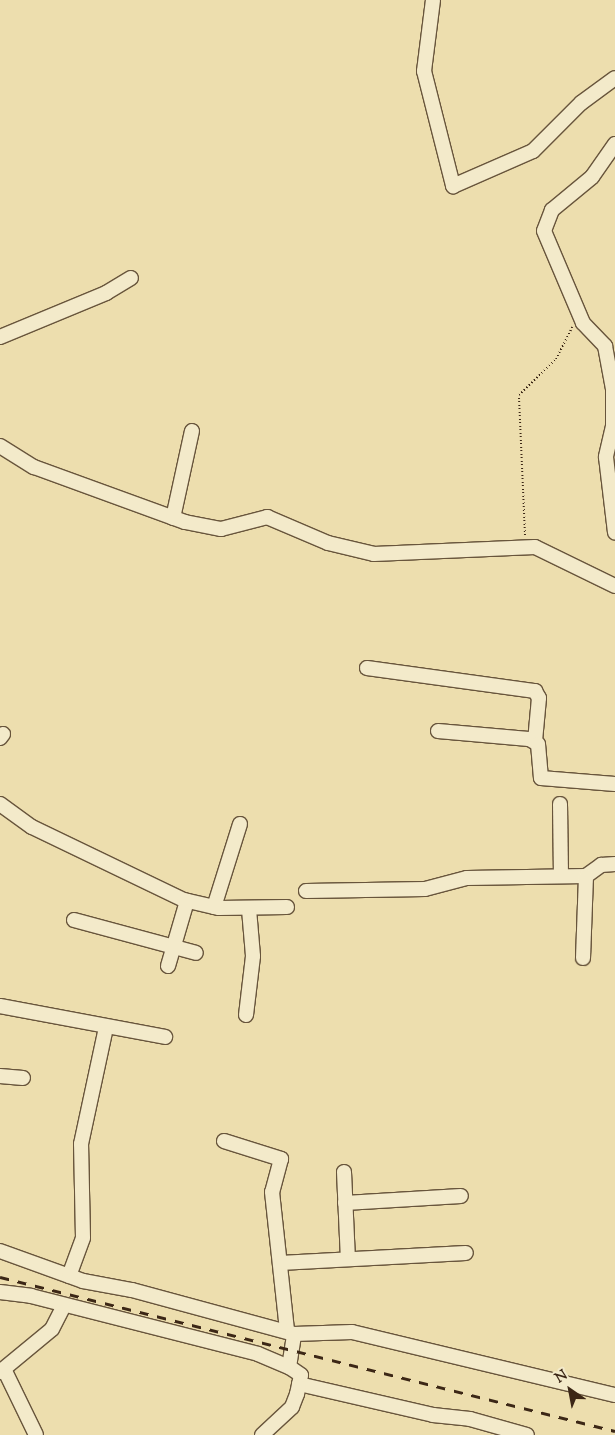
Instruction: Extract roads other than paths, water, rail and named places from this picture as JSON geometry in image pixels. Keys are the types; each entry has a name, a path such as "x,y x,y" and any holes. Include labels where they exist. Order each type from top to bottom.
{"street":[{"path":"433,0 424,72 453,186 534,152 587,98 615,78"},
{"path":"615,144 592,178 552,210 544,226 577,309 605,346 610,372 613,426 606,471 615,532"},
{"path":"0,337 106,293 131,278"},
{"path":"174,518 192,431"},
{"path":"0,446 34,467 174,518 221,529 267,517 328,543 374,554 525,547 547,551 615,586"},
{"path":"367,668 534,691 539,698 535,741 541,778 615,784"},
{"path":"438,731 535,741"},
{"path":"0,804 32,826 187,901 214,907 249,909 287,907"},
{"path":"560,804 560,876"},
{"path":"214,907 240,824"},
{"path":"306,891 426,890 467,878 586,876 601,865 615,864"},
{"path":"584,958 586,876"},
{"path":"168,966 187,901"},
{"path":"246,1015 253,956 249,909"},
{"path":"74,920 196,953"},
{"path":"0,1006 165,1037"},
{"path":"68,1276 83,1238 81,1144 106,1027"},
{"path":"0,1076 23,1078"},
{"path":"224,1141 281,1159 272,1192 280,1263 291,1332 289,1367"},
{"path":"344,1172 348,1259"},
{"path":"346,1203 461,1196"},
{"path":"0,1251 68,1276 291,1332 352,1332 615,1395"},
{"path":"280,1263 466,1254"},
{"path":"0,1292 31,1296 63,1308 258,1354 289,1367 301,1375 292,1407 262,1435"},
{"path":"36,1435 2,1371 52,1329 63,1308"},
{"path":"299,1384 433,1415 470,1419 527,1435"}],"railway":[{"path":"0,1277 615,1431"}]}
